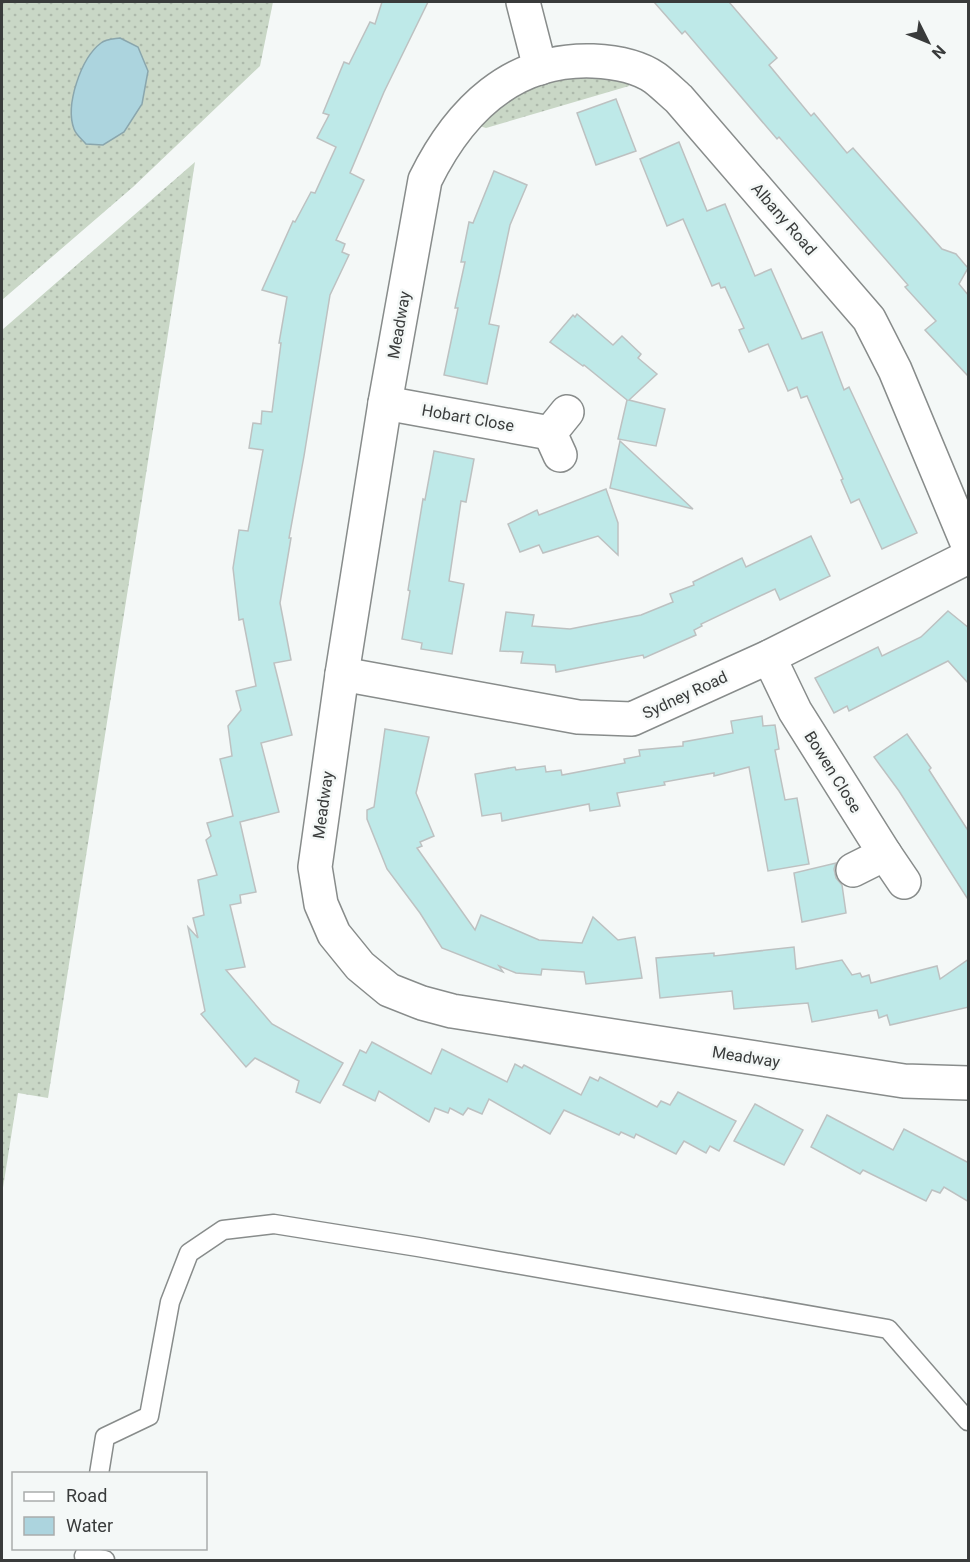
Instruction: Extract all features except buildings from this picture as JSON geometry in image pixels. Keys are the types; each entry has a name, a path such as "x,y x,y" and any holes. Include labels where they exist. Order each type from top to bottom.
{"street":[{"path":"523,2 540,68"},
{"name":"Albany Road","path":"540,68 573,60 602,61 628,66 653,77 686,106 869,319 895,370 969,545"},
{"name":"Meadway","path":"540,68 508,80 486,96 440,150 425,180 385,403 342,674 315,867 321,904 334,934 360,966 389,990 422,1003 464,1012 904,1081 969,1083"},
{"name":"Hobart Close","path":"385,403 559,434"},
{"name":"Sydney Road","path":"342,674 578,717 632,719 769,657 969,557"},
{"name":"Bowen Close","path":"769,657 795,711 904,882"},
{"path":"854,870 885,854"}],"lane":[{"path":"99,1472 105,1437 149,1416 170,1302 189,1253 223,1230 274,1224 888,1329 969,1421"},
{"path":"84,1555 105,1560"}],"green space":[{"path":"2,2 273,2 260,66 133,187 2,300","holes":["138,47 148,71 142,104 124,132 103,145 86,144 73,124 72,105 75,88"]},
{"path":"628,66 629,86 486,128 463,121 508,80"},
{"path":"195,162 48,1098 18,1093 2,1194 2,330"}],"water":[{"path":"120,38 138,47 148,71 142,104 124,132 103,145 86,144 75,131 72,119 73,95 81,70 94,50 103,42"}]}
